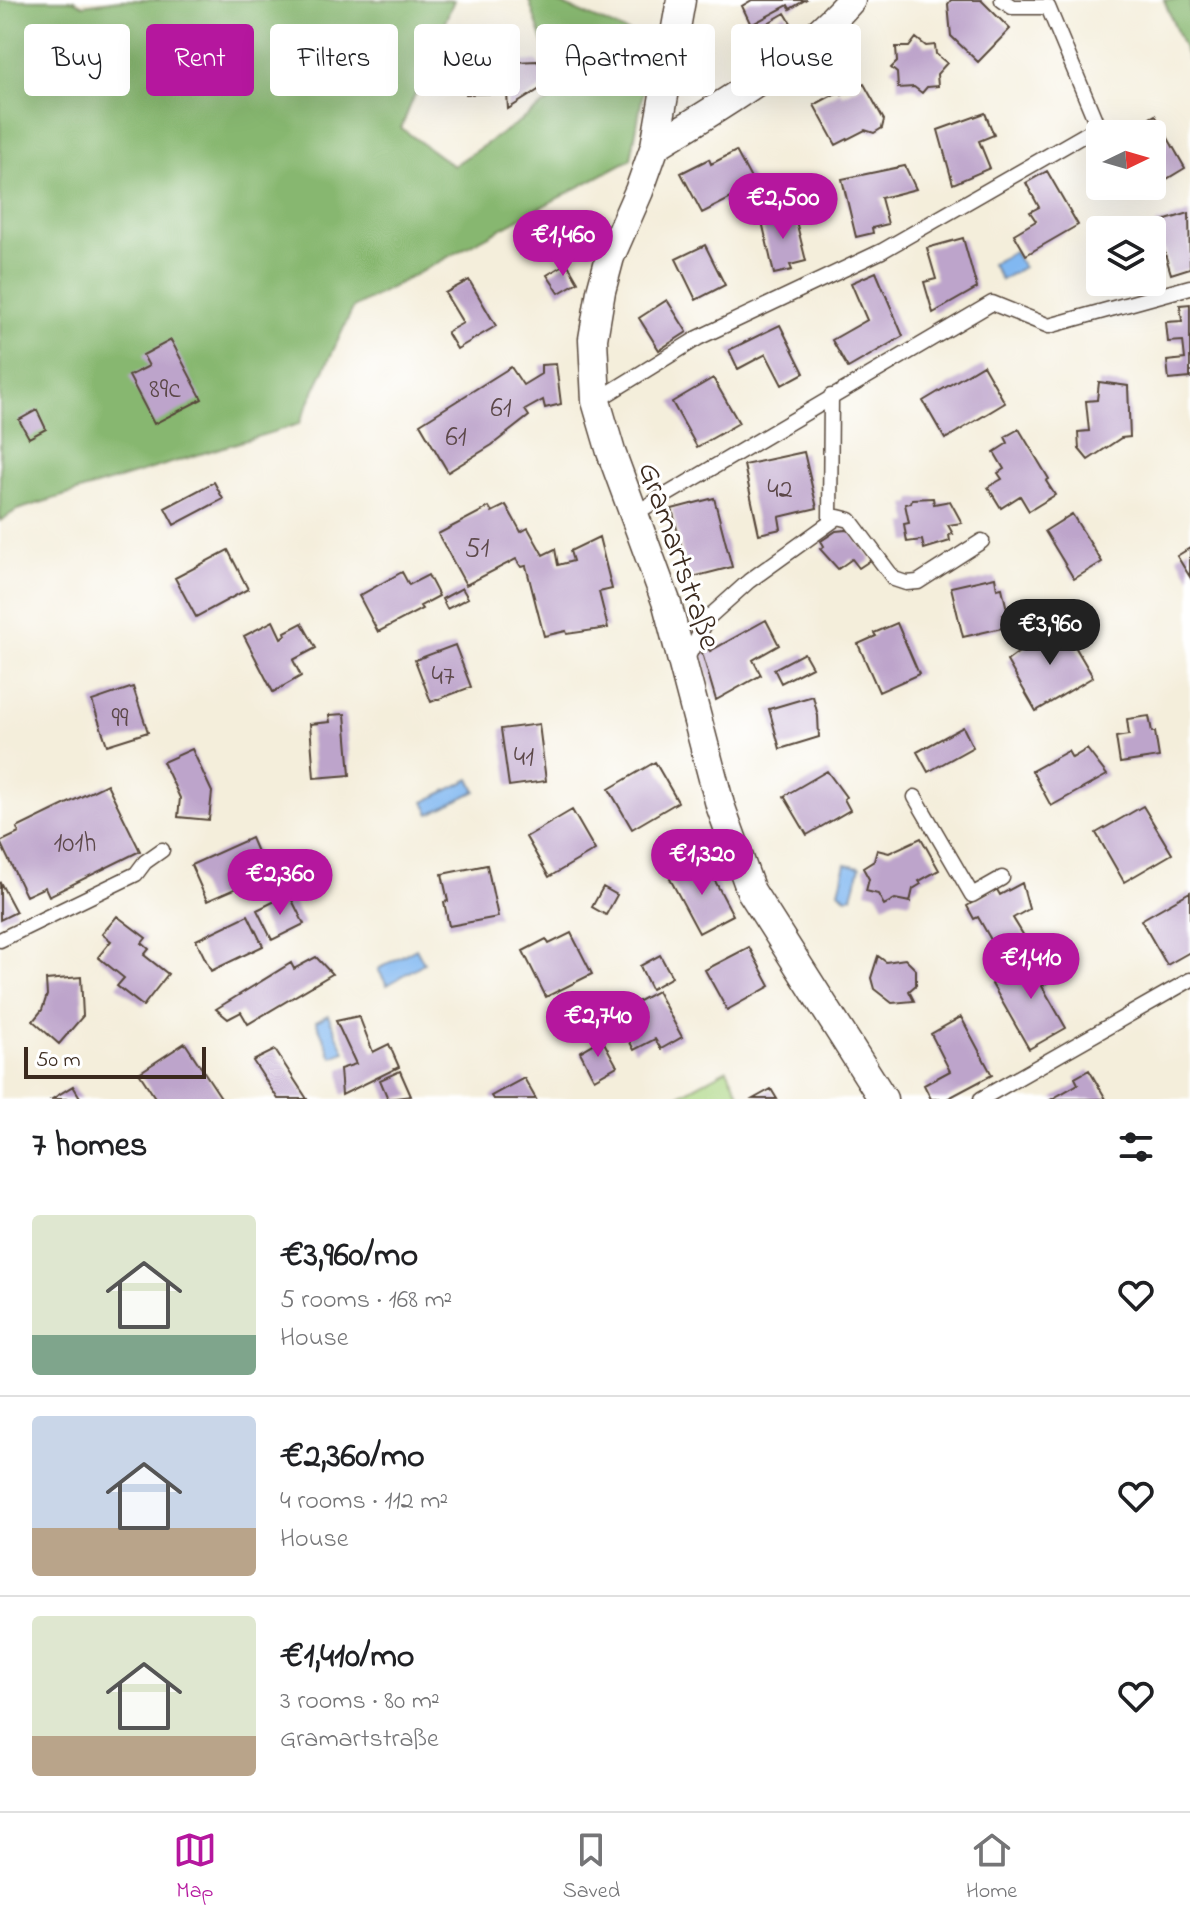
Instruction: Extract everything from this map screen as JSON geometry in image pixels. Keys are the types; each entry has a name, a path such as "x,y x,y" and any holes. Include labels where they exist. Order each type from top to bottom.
{"street":[{"name":"Gramartstraße","path":"681,0 655,146 610,257 601,291 593,339 596,401 611,452 667,604 720,805 751,891 883,1099"},
{"path":"655,146 734,99 813,38 851,0"}],"lane":[{"path":"596,401 698,338 882,251 1098,127 1048,7 1012,7 1002,0"},
{"path":"634,514 992,303 1049,326 1190,287"},
{"path":"830,522 831,396"},
{"path":"683,666 708,618 749,581 830,522 842,517 850,520 894,579 906,583 925,578 982,541"},
{"path":"915,797 972,895 1002,878"},
{"path":"0,940 136,874 145,862 162,850"},
{"path":"981,1099 1190,980"}],"green space":[{"path":"0,0 73,0 83,5 120,0 454,0 444,24 414,24 414,96 401,128 453,166 557,96 642,96 631,159 353,308 299,424 17,510 0,521"},
{"path":"529,0 551,0 609,24 537,24"},
{"path":"1164,0 1190,0 1190,64"},
{"path":"727,1069 742,1099 672,1099"}],"water":[{"path":"1014,251 1023,267 1001,280 992,264"},
{"path":"470,779 476,791 430,814 424,802"},
{"path":"846,864 860,867 852,896 846,898 839,891"},
{"path":"416,948 424,963 387,985 378,969"},
{"path":"328,1015 345,1052 332,1057 316,1021"}],"building":[{"path":"752,0 805,0 790,9 788,5 753,24 742,6"},
{"path":"951,0 981,0 1010,29 978,62 951,36 948,4"},
{"path":"785,13 792,24 766,24"},
{"path":"916,38 926,46 935,45 936,54 947,63 937,74 938,86 927,87 922,93 914,87 898,88 897,73 891,68 897,62 896,47 909,47"},
{"path":"536,61 536,91 508,109 507,96 520,96 520,62"},
{"path":"864,84 884,120 882,128 874,133 865,130 836,145 814,105 831,96 861,96 861,86"},
{"path":"985,113 994,135 979,141 990,168 953,184 938,130"},
{"path":"1166,134 1185,168 1166,179"},
{"path":"736,151 755,186 702,213 681,173 709,159 711,164"},
{"path":"905,166 916,189 881,198 888,224 872,228 873,233 856,237 842,179"},
{"path":"1047,171 1078,225 1026,255 1014,234 1036,221 1030,212 1039,207 1026,183"},
{"path":"793,209 806,261 790,265 792,270 774,274 761,217"},
{"path":"1189,213 1190,268 1171,274 1166,257 1166,220"},
{"path":"963,238 977,288 933,313 924,282 936,279 927,248"},
{"path":"705,245 725,285 696,300 676,259"},
{"path":"567,263 578,282 559,293 547,275"},
{"path":"876,272 903,336 848,368 832,340 867,320 851,283"},
{"path":"469,280 496,326 457,349 447,332 463,323 445,293"},
{"path":"667,300 687,332 659,350 639,318"},
{"path":"1190,304 1190,378 1169,380 1167,361 1185,359 1183,341 1168,342 1166,322 1182,321 1180,305"},
{"path":"780,325 804,373 782,385 766,354 738,369 729,350"},
{"path":"171,340 202,399 154,424 129,376 149,366 143,355"},
{"path":"556,364 561,404 545,408 543,400 525,410 529,416 492,445 448,472 420,424 511,367 523,385 541,374 541,365"},
{"path":"983,365 1005,403 945,439 923,401"},
{"path":"713,378 739,423 697,447 672,402"},
{"path":"1099,382 1128,386 1130,437 1121,438 1088,460 1079,449 1078,432 1089,431 1086,401 1097,400"},
{"path":"37,410 46,429 29,438 19,420"},
{"path":"1019,429 1055,495 1029,511 1020,496 1001,508 988,487 1002,479 998,473 1004,469 994,452 1008,443 1005,437"},
{"path":"804,452 817,508 779,517 781,529 759,534 744,465"},
{"path":"214,482 223,499 174,525 165,508"},
{"path":"714,498 732,567 689,578 672,509"},
{"path":"933,498 934,504 950,501 962,523 948,525 953,534 949,535 950,541 924,549 922,540 907,542 904,524 909,523 905,504 911,503 912,499"},
{"path":"506,505 521,532 528,528 543,555 555,549 558,565 573,561 570,551 599,537 612,589 599,592 608,628 544,636 526,566 521,567 516,559 466,585 438,534 489,507 492,512"},
{"path":"1072,514 1102,562 1074,579 1045,531"},
{"path":"836,531 851,532 871,560 859,568 852,559 838,569 820,549 824,546 821,541"},
{"path":"1190,548 1190,577 1177,556"},
{"path":"228,550 248,589 196,617 175,578"},
{"path":"402,572 409,585 428,575 439,596 420,606 422,609 378,632 359,596"},
{"path":"995,577 997,589 1002,588 1008,614 1003,615 1006,627 963,637 951,587"},
{"path":"462,588 468,598 447,609 442,599"},
{"path":"766,620 779,645 753,660 761,675 716,700 702,653"},
{"path":"273,621 281,638 286,635 285,632 302,623 316,648 293,660 301,676 273,692 244,636"},
{"path":"1060,621 1093,677 1036,711 1007,661"},
{"path":"897,623 919,674 879,692 858,644"},
{"path":"455,645 471,687 431,702 415,660"},
{"path":"804,653 812,667 781,683 774,669"},
{"path":"133,687 148,732 107,745 92,701"},
{"path":"813,696 819,737 780,749 769,709"},
{"path":"345,714 350,775 314,778 310,724 330,722 329,715"},
{"path":"1149,716 1159,757 1120,763 1116,737 1129,735 1127,719"},
{"path":"539,724 546,781 509,786 501,729"},
{"path":"963,727 973,747 928,772 917,752"},
{"path":"192,749 212,792 209,820 178,817 180,798 163,762"},
{"path":"1087,749 1107,775 1051,806 1032,771 1068,751 1072,758"},
{"path":"655,762 678,802 632,829 609,789"},
{"path":"827,771 846,797 844,799 850,810 807,835 784,796"},
{"path":"107,784 140,851 49,896 45,887 26,896 0,842 19,833 17,828"},
{"path":"1143,806 1172,854 1124,882 1096,833"},
{"path":"572,810 595,850 549,877 526,837"},
{"path":"251,838 267,875 207,901 191,865"},
{"path":"921,838 939,870 919,881 921,884 913,889 910,902 895,899 884,905 878,894 866,891 869,879 863,868 874,861 877,850 889,853"},
{"path":"704,860 733,915 699,933 670,879"},
{"path":"487,865 498,917 449,926 442,874"},
{"path":"0,882 16,912 0,920"},
{"path":"1022,883 1029,909 1013,918 1030,946 1021,951 1015,942 998,952 978,917 974,919 967,906 996,888 1000,895"},
{"path":"603,887 617,895 606,915 592,907"},
{"path":"1190,892 1190,952 1167,965 1141,920"},
{"path":"289,894 304,924 272,940 257,910"},
{"path":"248,915 263,946 211,971 196,940"},
{"path":"117,916 146,938 142,943 149,949 144,955 168,974 143,1006 117,986 124,978 98,957 111,941 102,934"},
{"path":"571,933 592,974 546,997 523,951 546,939 549,944"},
{"path":"749,947 770,986 727,1010 705,970"},
{"path":"1046,953 1059,976 1042,986 1066,1028 1029,1049 992,984"},
{"path":"660,955 672,977 651,989 640,966"},
{"path":"878,956 886,962 905,959 916,970 916,985 909,991 914,1001 892,1003 874,989 871,978"},
{"path":"316,957 332,974 248,1024 241,1012 228,1019 216,1009 291,963 294,969"},
{"path":"81,977 83,1016 59,1044 33,1021 42,1010 47,995 46,980"},
{"path":"657,991 682,1037 661,1049 655,1039 634,1050 615,1014"},
{"path":"359,1016 373,1052 389,1044 399,1067 342,1095 340,1069 356,1064 336,1021"},
{"path":"961,1017 992,1075 947,1099 931,1099 924,1085 950,1071 931,1034"},
{"path":"602,1039 617,1066 594,1079 580,1052"},
{"path":"185,1043 222,1099 156,1099 139,1073"},
{"path":"275,1050 307,1099 278,1099 253,1061"},
{"path":"1089,1070 1106,1099 1052,1099 1078,1084 1075,1078"},
{"path":"400,1071 411,1096 388,1099 380,1080"},
{"path":"524,1078 536,1099 493,1099 491,1096"},
{"path":"73,1086 81,1099 52,1099"},
{"path":"771,1089 777,1099 753,1099"}]}
